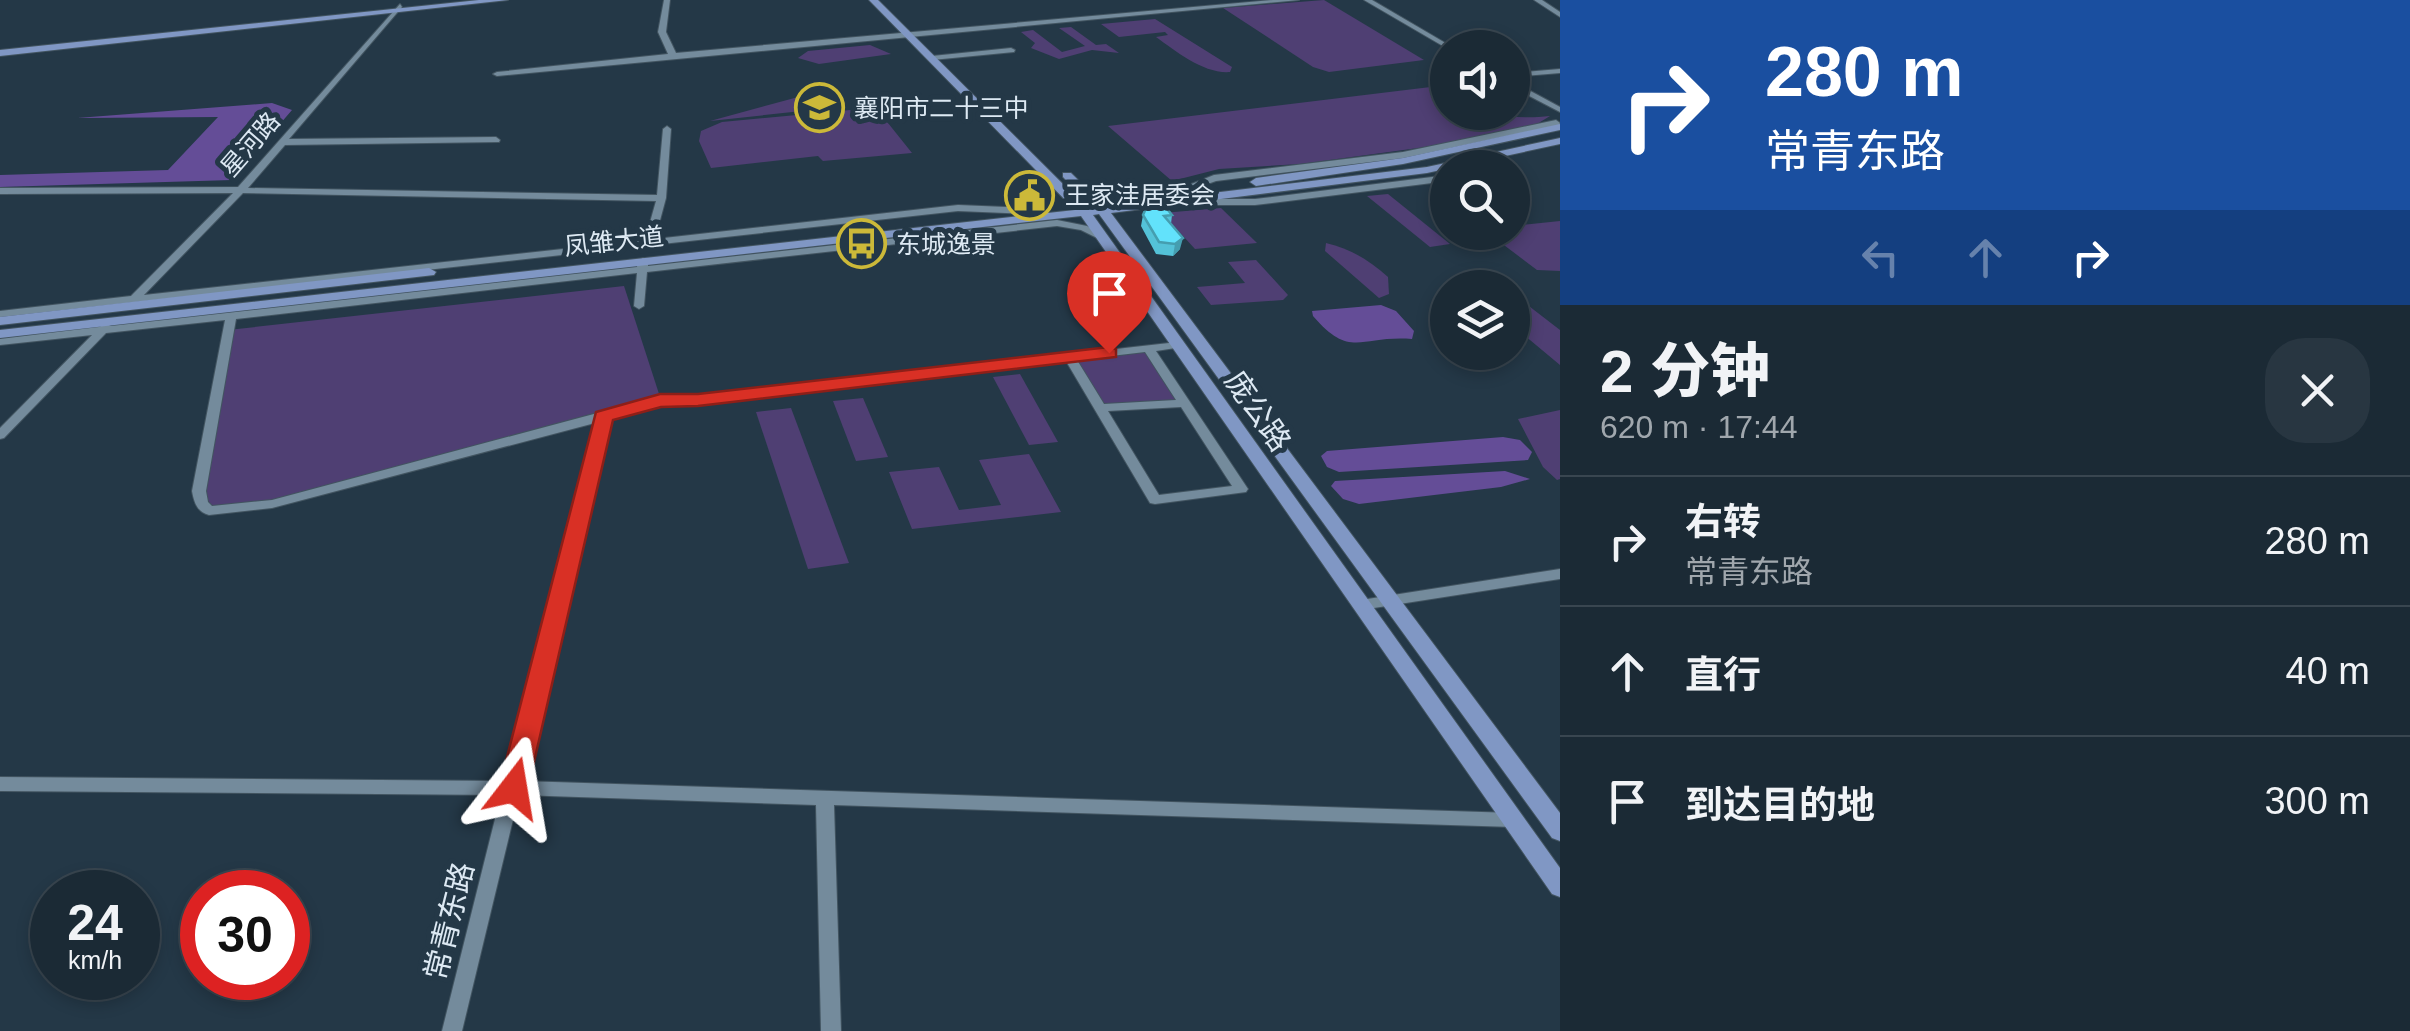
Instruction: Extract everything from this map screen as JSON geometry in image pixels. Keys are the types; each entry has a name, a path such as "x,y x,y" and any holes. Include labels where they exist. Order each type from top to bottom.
{"main road":[{"path":"0,50 463,0"},
{"path":"398,8 504,0"},
{"name":"庞公路","path":"874,0 1090,208 1103,238 1560,886"},
{"name":"庞公路","path":"888,0 1090,208 1552,810 1560,831"},
{"path":"1526,150 1558,134"},
{"name":"凤雏大道","path":"0,318 560,258 828,241 1427,170 1558,134"},
{"name":"凤雏大道","path":"1229,192 1558,134"},
{"name":"凤雏大道","path":"1229,192 1272,196 1430,178"},
{"name":"凤雏大道","path":"0,334 510,276 777,234 1090,208"}],"street":[{"path":"667,0 662,32 672,56"},
{"path":"497,74 1296,0"},
{"path":"1367,0 1430,36"},
{"path":"1537,0 1560,15"},
{"name":"星河路","path":"131,302 240,191 398,8"},
{"path":"932,58 1011,50"},
{"path":"1530,76 1560,71"},
{"path":"1532,94 1560,102"},
{"path":"1532,94 1560,110"},
{"path":"1174,198 1214,178 1558,134 1558,112 1532,94"},
{"path":"639,306 645,255 661,198 667,128"},
{"path":"282,142 496,140"},
{"path":"1174,198 1255,202 1430,178"},
{"path":"0,192 240,191 661,198"},
{"path":"0,342 109,324 231,315 581,276 645,255 830,222 958,208 1030,210"},
{"path":"777,234 830,222"},
{"path":"131,302 614,245 645,255 777,254 1057,223 1084,228 1103,238"},
{"path":"777,254 828,241"},
{"path":"560,258 614,245"},
{"path":"510,276 581,276"},
{"path":"231,315 199,490 201,503 209,511 272,504 660,400 698,400 1178,345"},
{"path":"0,435 109,324"},
{"path":"1070,358 1155,500 1241,488 1148,348"},
{"path":"1100,408 1184,403"},
{"name":"常青东路","path":"452,1031 604,416"},
{"path":"1361,606 1560,574"},
{"path":"0,784 514,788 1513,820"},
{"path":"824,798 831,1031"}],"shaded area":[{"path":"1324,0 1424,60 1329,72 1313,67 1223,8"},
{"path":"1155,19 1232,67 1230,72 1201,66 1182,55 1156,37 1168,35 1165,32 1119,37 1101,24"},
{"path":"1071,27 1096,45 1106,44 1119,53 1092,50 1059,59 1031,48 1035,43 1021,32 1033,30 1062,52 1085,46 1059,28"},
{"path":"870,45 891,54 819,64 798,58 808,51"},
{"path":"1430,87 1430,130 1509,130 1433,146 1300,164 1219,169 1172,181 1108,126"},
{"path":"827,92 839,107 710,121 813,93"},
{"path":"272,103 292,110 232,180 0,187 0,175 168,170 218,117 77,118"},
{"path":"861,109 884,118 912,153 823,161 818,156 711,168 699,141 701,131 722,122"},
{"path":"1550,116 1530,125 1530,117"},
{"path":"1388,194 1430,228 1430,247 1367,196"},
{"path":"1221,208 1257,243 1195,249 1162,213"},
{"path":"1560,221 1560,271 1537,270 1511,250 1530,250 1530,224"},
{"path":"1326,243 1352,252 1381,271 1388,277 1389,294 1379,298 1325,251"},
{"path":"1256,260 1288,295 1283,300 1211,305 1197,287 1245,283 1228,262"},
{"path":"624,286 661,400 272,504 225,510 201,503 228,330"},
{"path":"1381,305 1396,311 1414,331 1412,339 1347,342 1326,329 1312,311"},
{"path":"1530,307 1560,330 1560,365 1530,340"},
{"path":"1148,348 1185,403 1100,408 1070,358"},
{"path":"1020,374 1058,442 1029,445 993,377"},
{"path":"863,398 888,457 856,461 833,401"},
{"path":"791,408 849,563 808,569 756,412"},
{"path":"1560,410 1557,480 1543,467 1518,419"},
{"path":"1503,437 1520,440 1532,452 1528,460 1339,472 1327,467 1321,456 1327,451"},
{"path":"1029,454 1061,512 912,529 889,472 939,467 959,510 1001,505 979,460"},
{"path":"1505,471 1530,479 1501,487 1359,504 1343,499 1331,486 1335,481"}],"building":[{"path":"1164,205 1172,215 1164,216 1183,238 1175,244 1159,242 1143,215 1147,206"}],"place":[{"name":"襄阳市二十三中","path":"819,108"},
{"name":"王家洼居委会","path":"1030,195"},
{"name":"东城逸景","path":"861,244"}],"route":[{"path":"514,788 604,416 660,400 698,400 1109,353"}]}
